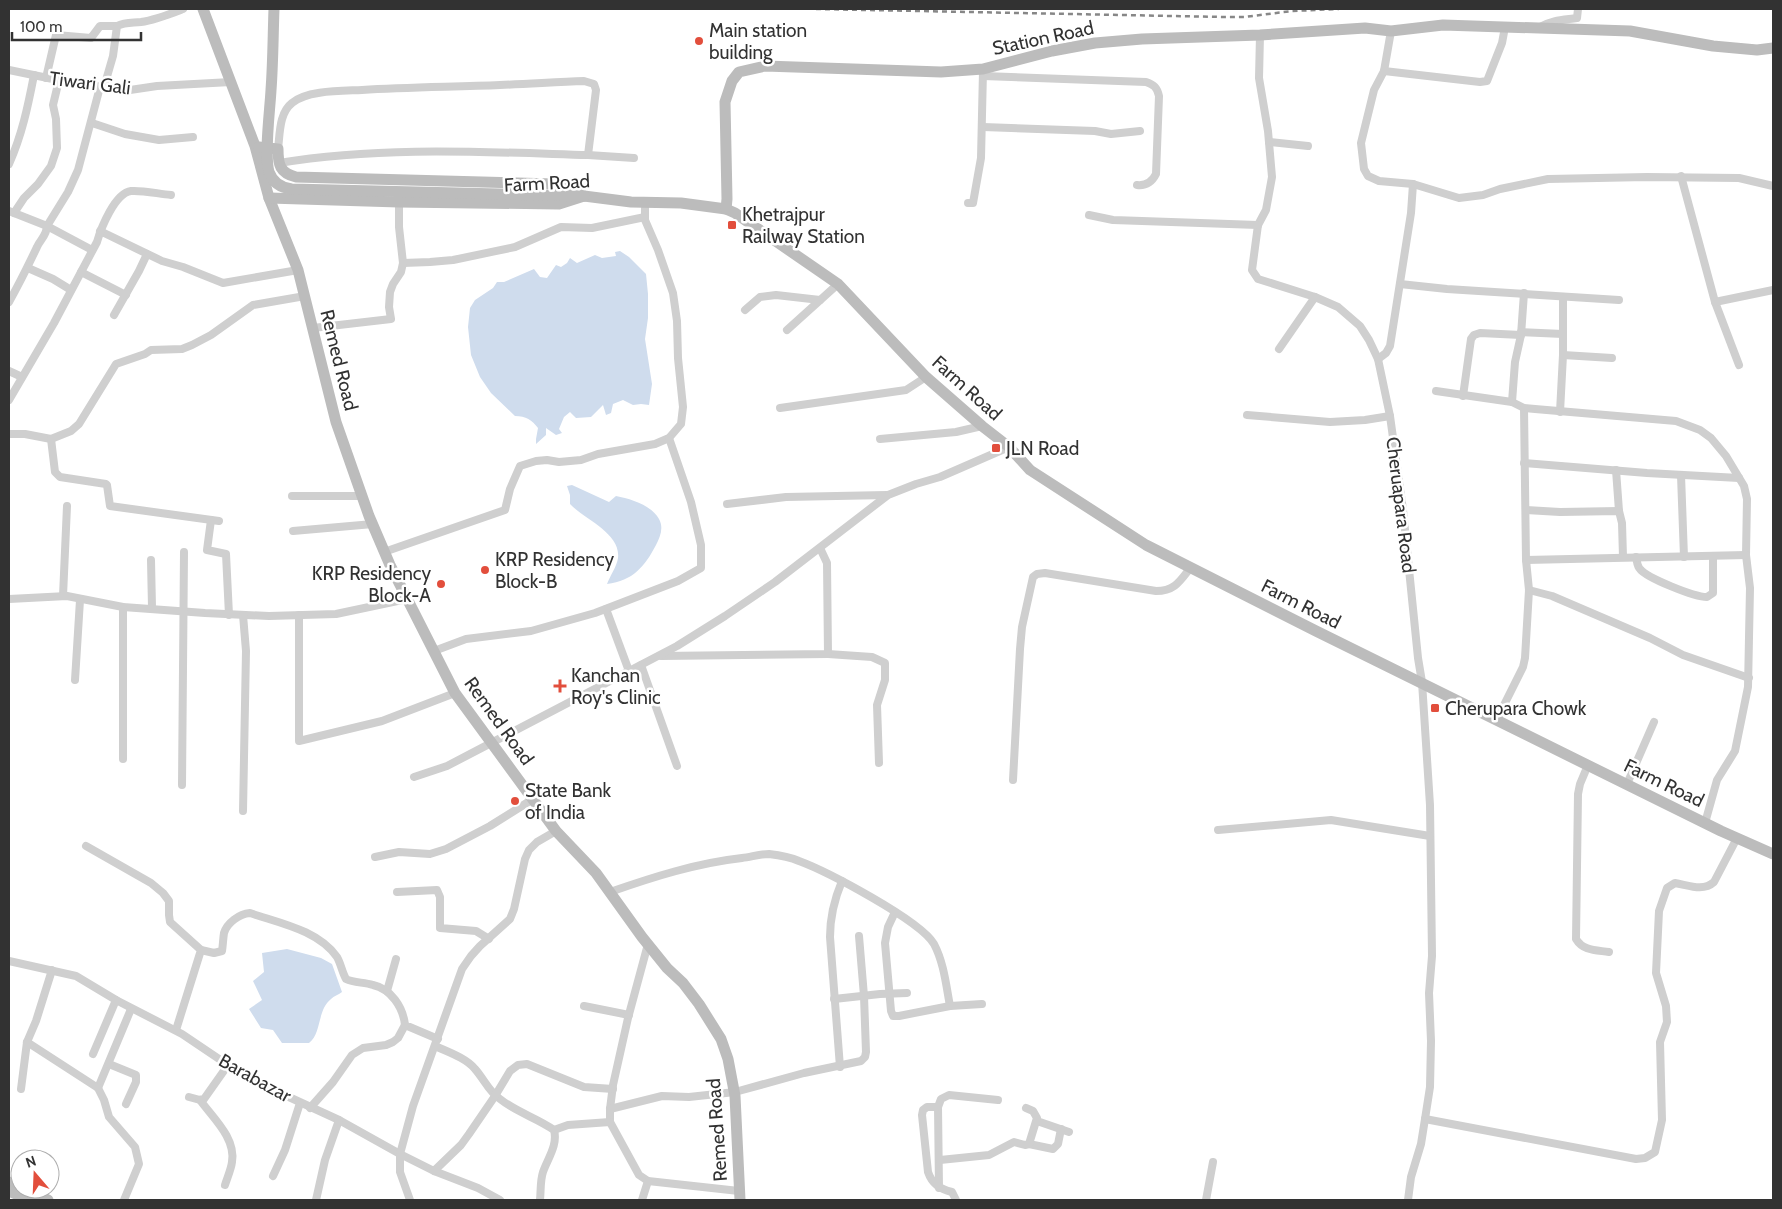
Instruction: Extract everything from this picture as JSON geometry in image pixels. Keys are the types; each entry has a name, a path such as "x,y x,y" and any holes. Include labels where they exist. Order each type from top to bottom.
{"street":[{"path":"46,78 56,35 91,38 100,26 117,26 124,22 141,22 166,16 183,9"},
{"name":"Remed Road","path":"203,9 254,146 269,198 298,270 336,422 384,552 455,693 556,831 596,873 648,944 667,968 683,983 722,1039 735,1092 740,1196"},
{"path":"274,9 268,170 272,178 283,188 584,196"},
{"path":"1540,27 1548,22 1577,18 1578,9"},
{"name":"Station Road","path":"726,209 725,102 732,81 739,72 765,66 983,72 1052,51 1095,43 1142,39 1260,36 1365,28 1390,31 1442,25 1630,31 1712,46 1757,50 1773,48"},
{"path":"9,302 28,268 37,246 47,232 47,226 68,192 78,170 113,56 117,26"},
{"path":"1384,71 1480,82 1487,81 1502,43 1505,26"},
{"path":"1390,31 1384,71 1374,90 1361,143 1364,169 1368,176 1379,181 1413,184 1459,198 1483,195 1500,189 1548,179 1681,176 1739,178 1773,186"},
{"name":"Cheruapara Road","path":"1260,36 1259,78 1269,142 1272,177 1266,210 1258,225 1252,270 1258,279 1315,297 1338,307 1360,326 1369,340 1378,359 1382,374 1403,510 1427,741 1432,956 1429,993 1430,1086 1421,1144 1410,1177 1408,1200"},
{"name":"Tiwari Gali","path":"9,70 58,80 130,90 157,86 231,82"},
{"path":"968,203 973,203 982,158 983,72 1146,82 1153,84 1159,96 1156,174 1152,180 1143,185 1137,185"},
{"path":"9,164 17,146 26,115 34,75"},
{"path":"58,80 53,105 56,119 57,148 51,166 38,184 12,212 47,226 92,250"},
{"path":"584,196 555,184 296,177 285,174 282,171 279,163 278,149 282,120 286,110 291,103 305,96 327,92 408,87 590,81 594,84 596,90 588,155"},
{"path":"92,123 125,134 159,140 193,137"},
{"path":"983,127 1111,134 1140,131"},
{"path":"1269,142 1308,146"},
{"path":"254,146 278,149"},
{"path":"279,163 307,158 420,151 634,158"},
{"path":"1681,176 1715,302 1739,365"},
{"path":"1378,359 1386,353 1390,346 1411,213 1413,184"},
{"path":"9,400 81,272 100,231 120,196 130,191 171,195"},
{"name":"Farm Road","path":"269,198 559,204 584,196 645,202 681,203 726,209 752,224 838,284 926,377 1009,447 1030,470 1146,545 1705,823 1773,854"},
{"path":"313,328 391,319 389,306 390,292 401,272 403,263 399,202"},
{"path":"384,552 505,510 510,489 520,466 536,460 559,462 581,460 598,454 655,444 669,438 681,424 683,407 678,358 677,321 670,284 645,217 645,202"},
{"path":"1089,215 1113,220 1258,225"},
{"path":"403,263 453,260 515,247 562,227 592,228 645,217"},
{"path":"100,231 162,261 223,283 298,270"},
{"path":"114,315 147,254"},
{"path":"28,268 71,290"},
{"path":"81,272 126,295"},
{"path":"787,330 838,284"},
{"path":"1400,284 1447,289 1619,300"},
{"path":"1715,302 1773,290"},
{"path":"1512,402 1524,293"},
{"path":"745,310 760,297 776,295 820,300"},
{"path":"9,434 25,434 51,439 71,431 79,424 116,364 151,350 182,349 192,345 253,305 305,296"},
{"path":"1279,349 1315,297"},
{"path":"1560,412 1563,355 1563,297"},
{"path":"1463,396 1471,339 1474,335 1480,333 1563,334"},
{"path":"1563,355 1612,358"},
{"path":"9,372 22,377"},
{"path":"780,408 906,390 926,377"},
{"path":"1436,391 1512,402 1524,408 1676,421 1700,430 1711,438 1726,456 1744,486 1747,499 1746,555 1750,588 1749,678 1742,724 1735,750 1717,780 1705,823"},
{"path":"1497,719 1523,667 1528,590 1524,408"},
{"path":"1247,415 1330,422 1390,416"},
{"path":"880,439 956,432 982,426"},
{"path":"434,651 466,639 532,631 606,609 678,581 701,568 702,545 669,438"},
{"path":"51,439 56,472 60,477 106,484 110,506 215,521 207,550 226,554 229,615"},
{"path":"414,777 446,766 659,656 725,616 820,548 888,495 940,477 1009,447"},
{"path":"1524,463 1739,478"},
{"path":"1616,470 1624,557"},
{"path":"1682,475 1684,558"},
{"path":"727,504 786,497 888,495"},
{"path":"292,496 362,496"},
{"path":"63,596 67,506"},
{"path":"1526,510 1619,512"},
{"path":"293,531 373,524"},
{"path":"820,548 827,563 828,654"},
{"path":"182,785 184,552"},
{"path":"1526,560 1624,557 1684,558 1746,555"},
{"path":"1636,557 1639,568 1649,576 1684,591 1707,597 1713,593 1713,557"},
{"path":"151,560 152,608"},
{"path":"1013,780 1022,627 1033,577 1044,573 1156,591 1167,591 1174,588 1191,567"},
{"path":"1528,590 1552,596 1650,638 1683,655 1749,678"},
{"path":"9,599 63,596 123,607 229,615 299,616 336,614 407,599"},
{"path":"75,680 80,600"},
{"path":"123,607 123,759"},
{"path":"606,609 629,671"},
{"path":"242,811 246,660 243,615"},
{"path":"299,616 299,741 382,721 455,693"},
{"path":"659,656 828,654 872,658 885,663 885,680 877,705 879,763"},
{"path":"641,665 677,766"},
{"path":"1627,784 1654,722"},
{"path":"1588,764 1578,794 1576,939 1585,949 1609,952"},
{"path":"375,857 399,852 430,854 446,849 490,826 533,798"},
{"path":"1218,830 1331,820 1430,836"},
{"path":"410,1200 400,1172 400,1154 413,1106 462,969 471,956 502,928 512,914 529,850 537,842 556,831"},
{"path":"1425,1119 1636,1159 1645,1158 1655,1152 1662,1120 1660,1042 1667,1022 1666,1006 1656,973 1661,903 1667,888 1671,884 1703,888 1708,887 1714,882 1737,838"},
{"path":"86,846 151,882 168,901 170,922 201,950 219,952 223,947 224,931 227,926 239,917 250,913 312,935 336,956 346,979 372,984 387,991 402,1010 405,1025 398,1038 386,1045 363,1048 352,1055 310,1108"},
{"path":"610,892 684,868 725,860 769,854 797,860 842,881 895,912 921,930 933,942 944,968 950,1006"},
{"path":"840,1067 830,918 842,881"},
{"path":"397,892 437,890 440,897 440,928 476,931 489,938"},
{"path":"895,912 886,935 890,1011 893,1016 950,1006 982,1004"},
{"path":"610,1109 662,1096 689,1097 735,1092 804,1073 861,1062 865,1057 864,996 858,936"},
{"path":"648,944 612,1089 610,1122 639,1175 648,1181 740,1196"},
{"path":"176,1030 201,950"},
{"path":"387,991 396,959"},
{"name":"Barabazar","path":"9,961 76,976 116,1000 176,1030 228,1065 310,1108 339,1120 434,1171 478,1188 500,1200"},
{"path":"21,1090 27,1042 52,970"},
{"path":"834,999 907,993"},
{"path":"93,1054 116,1000"},
{"path":"584,1006 629,1015"},
{"path":"98,1088 131,1008"},
{"path":"405,1025 464,1060 474,1068 495,1096 554,1130 568,1125 610,1122"},
{"path":"27,1042 98,1088 104,1100 108,1117 135,1147 139,1164 124,1200"},
{"path":"109,1064 136,1075 136,1082 126,1104"},
{"path":"434,1171 461,1145 510,1071 518,1065 526,1064 584,1088 612,1089"},
{"path":"189,1098 204,1100 228,1065"},
{"path":"939,1188 938,1107 941,1099 950,1095 998,1100"},
{"path":"200,1100 229,1140 232,1163 225,1185"},
{"path":"272,1176 285,1150 300,1102"},
{"path":"938,1107 927,1107 923,1110 926,1165 930,1178 939,1188 952,1192 956,1200"},
{"path":"1026,1108 1036,1113 1037,1121 1030,1144"},
{"path":"316,1200 339,1120"},
{"path":"940,1160 989,1155 1000,1151 1014,1142 1053,1149 1058,1144 1065,1130 1037,1121"},
{"path":"540,1200 543,1171 555,1142 554,1130"},
{"path":"1206,1200 1213,1162"},
{"path":"642,1200 648,1181"},
{"path":"9,1191 29,1200"}],"water":[{"path":"620,251 646,274 648,318 645,339 652,384 649,405 633,405 623,400 613,404 611,413 606,415 603,405 591,417 576,418 570,412 564,417 559,429 562,433 556,435 546,428 546,435 536,444 538,428 536,425 526,418 515,416 491,393 480,377 471,355 468,327 470,308 475,300 493,288 497,282 504,282 534,269 540,277 547,278 556,265 561,267 570,258 577,263 595,255 602,258 616,256 615,252"},
{"path":"572,485 609,502 616,496 634,501 646,506 659,519 661,529 656,545 643,566 631,576 624,580 607,584 618,558 617,549 614,541 608,534 570,504 567,486"},
{"path":"287,949 321,958 332,964 342,992 332,998 323,1009 316,1033 309,1043 282,1043 273,1030 261,1028 249,1009 262,1000 253,981 264,972 262,953"}],"railway":[{"path":"816,9 1224,17 1339,9"}],"place":[{"name":"Main station building","path":"699,41"},
{"name":"Khetrajpur Railway Station","path":"732,225"},
{"name":"JLN Road","path":"996,448"},
{"name":"KRP Residency Block-B","path":"485,570"},
{"name":"KRP Residency Block-A","path":"441,584"},
{"name":"Kanchan Roy's Clinic","path":"560,686"},
{"name":"Cherupara Chowk","path":"1435,708"},
{"name":"State Bank of India","path":"515,801"}]}
